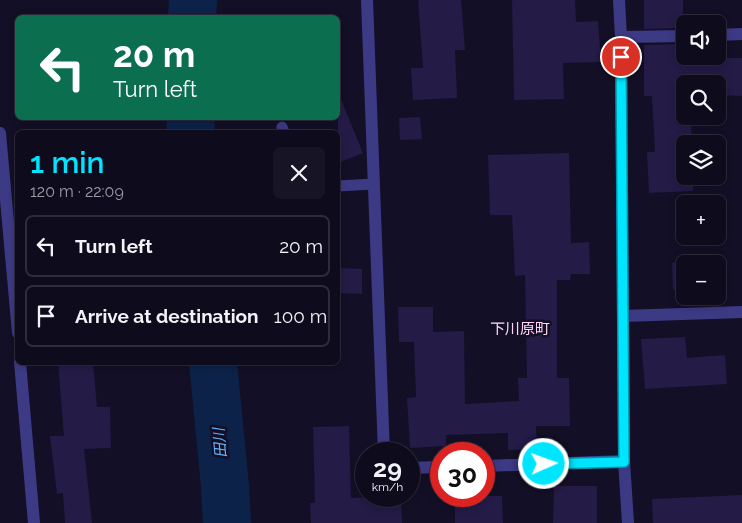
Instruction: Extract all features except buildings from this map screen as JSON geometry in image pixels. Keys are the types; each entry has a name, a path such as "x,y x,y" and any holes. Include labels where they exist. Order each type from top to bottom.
{"street":[{"path":"367,0 384,442"},
{"path":"619,0 621,38 624,462 628,523"},
{"path":"726,34 742,34"},
{"path":"621,38 676,36"},
{"path":"0,133 15,300"},
{"path":"623,316 742,312"},
{"path":"20,365 34,523"},
{"path":"495,466 624,462"}],"lane":[{"path":"340,186 374,184"}],"waterway":[{"name":"田川","path":"192,15 193,0"},
{"name":"田川","path":"190,120 191,130"},
{"name":"田川","path":"213,365 227,523"}],"district":[{"name":"下川原町","path":"520,329"}],"route":[{"path":"544,464 624,462 621,57"}]}
